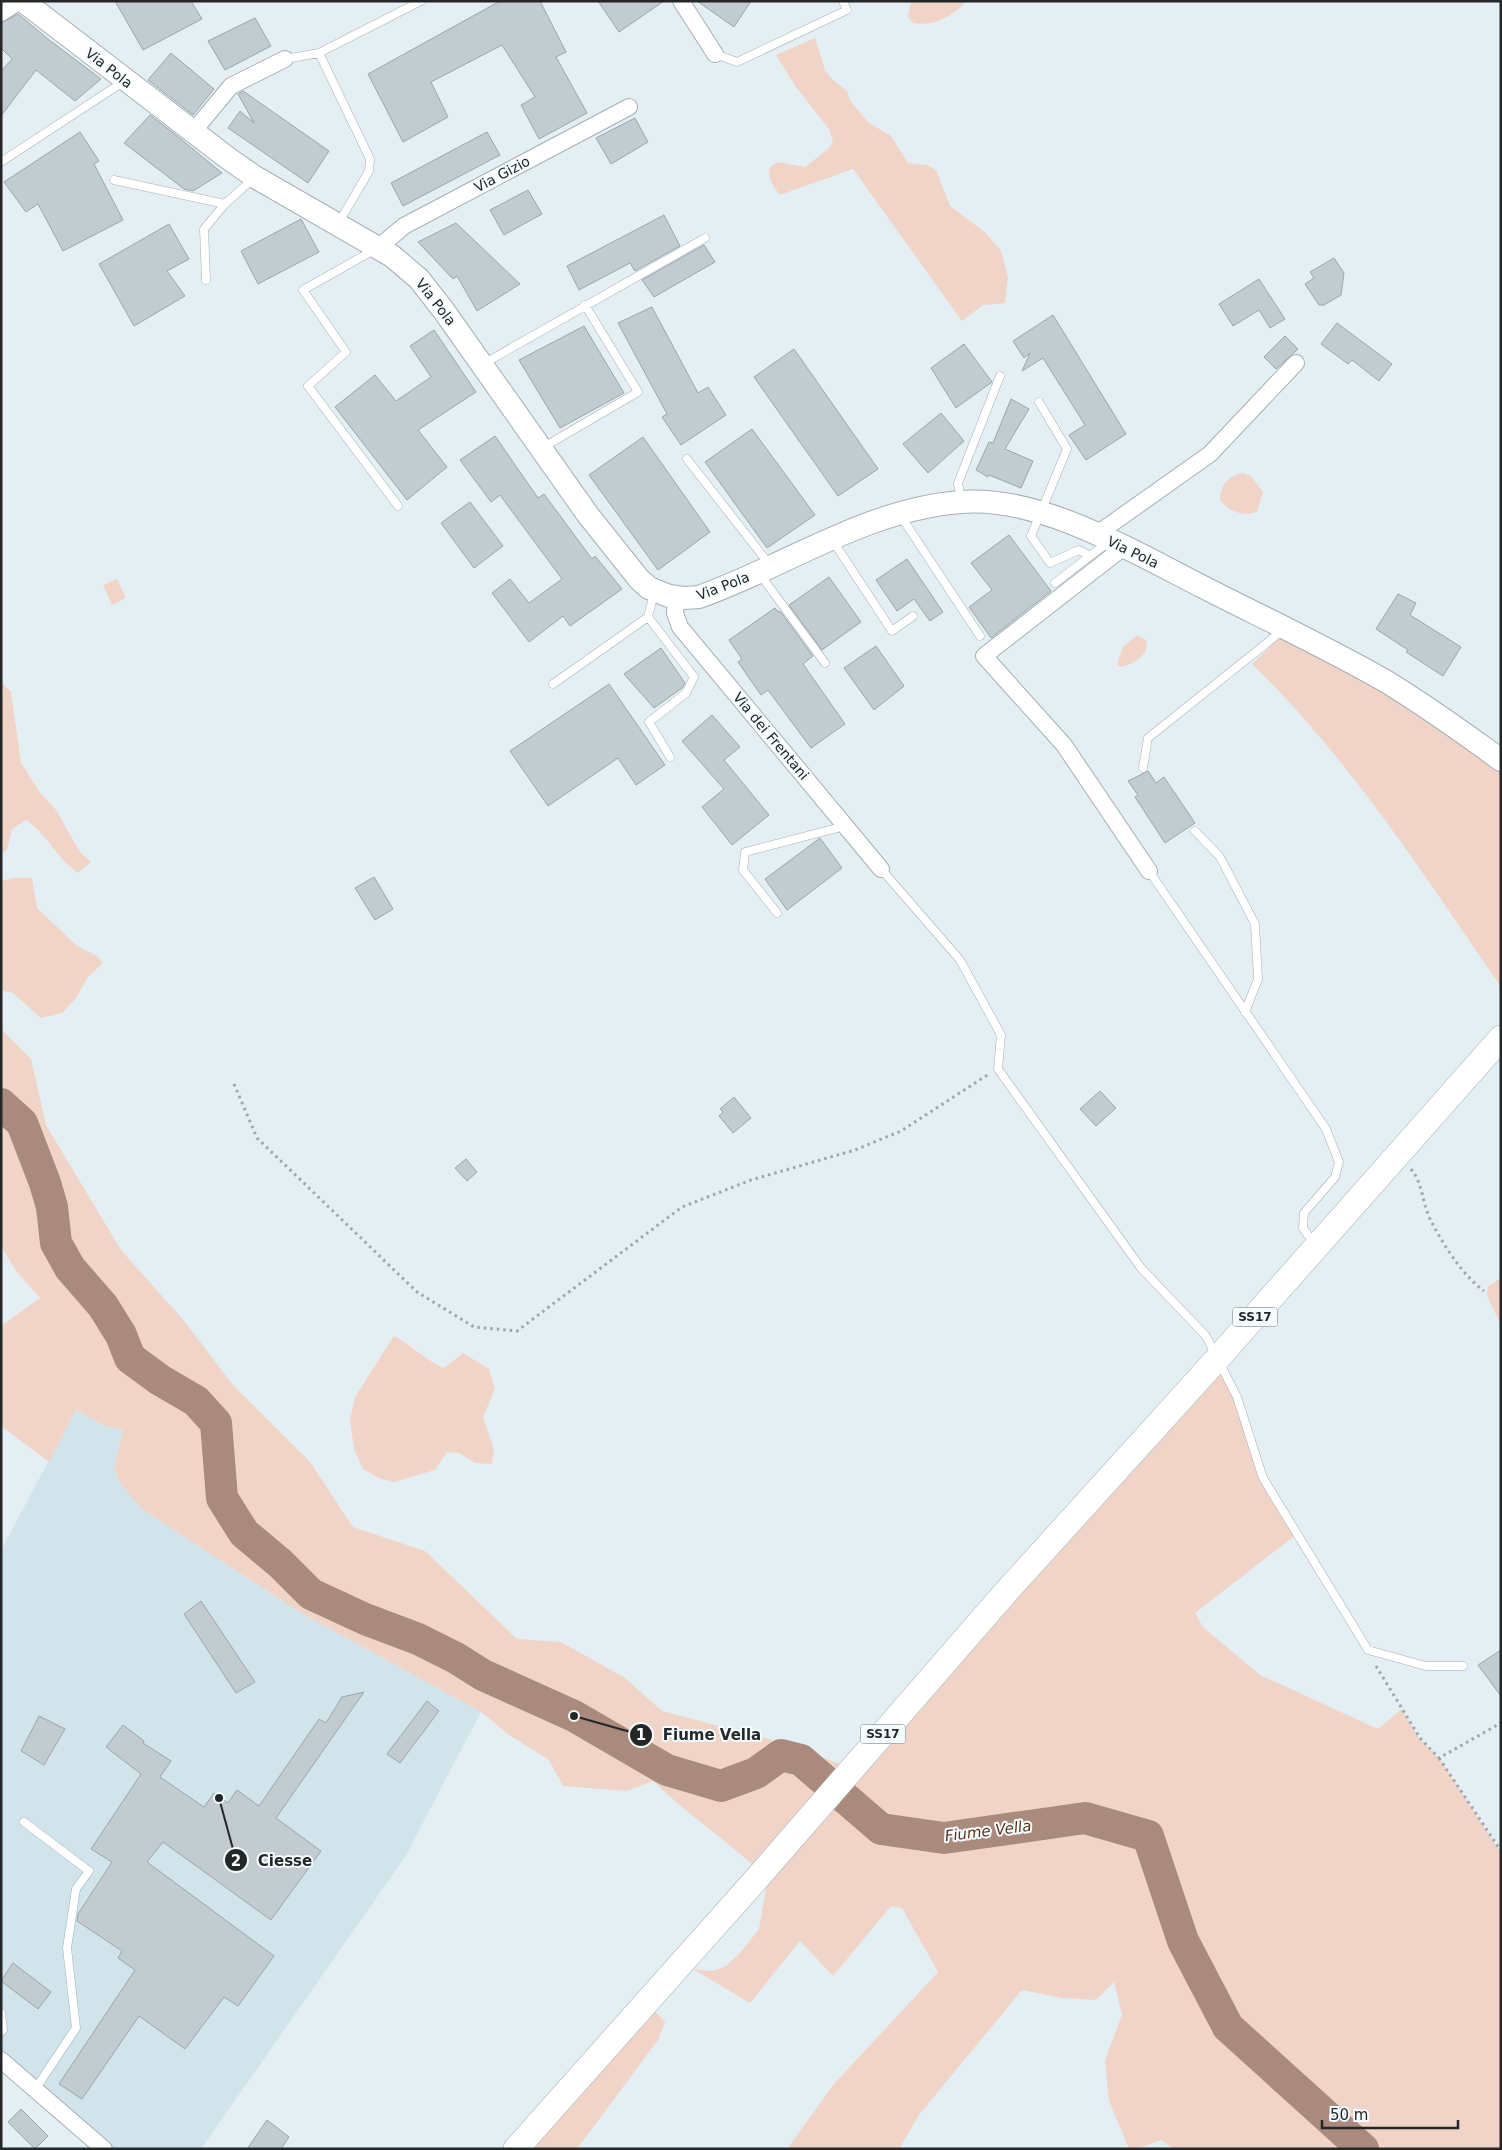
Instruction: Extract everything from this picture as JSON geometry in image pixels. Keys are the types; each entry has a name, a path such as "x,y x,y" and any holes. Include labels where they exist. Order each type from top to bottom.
{"main road":[{"name":"SS17","path":"516,2149 760,1876 1006,1592 1317,1248 1501,1038"}],"street":[{"path":"1,13 22,1"},
{"name":"Via Pola","path":"22,1 192,133 255,177 379,247 419,278 588,516 639,579 665,595 698,597 832,539 899,514 961,502 993,502 1041,514 1111,541 1285,628 1388,683 1501,760"},
{"path":"681,1 715,54"},
{"path":"192,133 231,86 285,59"},
{"name":"Via Gizio","path":"379,247 404,226 629,107"},
{"path":"1149,871 1064,745 984,656 1210,454 1296,363"},
{"name":"Via dei Frentani","path":"665,595 680,627 881,869"},
{"path":"1,2060 36,2088 104,2149"}],"lane":[{"path":"285,59 319,53 421,1"},
{"path":"715,54 737,62 847,10 843,1"},
{"path":"319,53 370,159 369,171 338,224"},
{"path":"1,162 125,80"},
{"path":"206,280 204,229 225,204 255,177"},
{"path":"114,180 225,204"},
{"path":"481,365 705,238"},
{"path":"379,247 303,290 346,352 308,386 398,506"},
{"path":"540,449 638,392 585,305"},
{"path":"961,502 958,483 1000,376"},
{"path":"1039,402 1067,449 1031,536 1050,563 1079,550 1088,556"},
{"path":"688,459 826,663"},
{"path":"899,514 980,636"},
{"path":"832,539 892,631 913,616"},
{"path":"1054,583 1088,556 1111,541"},
{"path":"553,684 648,617 665,595"},
{"path":"648,617 694,677 686,693 649,722 670,757"},
{"path":"1143,768 1148,738 1285,628"},
{"path":"777,913 743,870 745,852 845,826"},
{"path":"1195,831 1220,857 1255,924 1258,979 1244,1012"},
{"path":"881,869 960,960 1001,1035 998,1069 1140,1268 1206,1336 1237,1398 1263,1478 1368,1650 1426,1666 1463,1666"},
{"path":"1149,871 1326,1129 1339,1162 1335,1177 1304,1213 1303,1228 1317,1248"},
{"path":"24,1822 89,1871 76,1889 68,1948 76,2028 36,2088"},
{"path":"1,2013 3,2030 1,2032"}],"path":[{"path":"234,1084 257,1138 417,1292 474,1327 517,1331 682,1207 751,1180 855,1150 901,1131 998,1069"},
{"path":"1400,1155 1419,1178 1430,1219 1470,1280 1484,1291"},
{"path":"1368,1650 1420,1738 1439,1758 1501,1851"},
{"path":"1439,1758 1501,1723"}],"shaded area":[{"path":"911,1 964,1 963,5 946,18 921,24 913,23 908,17"},
{"path":"815,38 825,70 833,80 847,91 851,102 868,122 891,136 908,163 927,165 936,170 950,206 986,233 1001,251 1008,277 1005,303 983,305 962,321 853,169 780,195 775,189 770,179 770,167 778,162 805,167 828,149 833,142 829,129 796,87 776,55"},
{"path":"1243,473 1251,476 1263,492 1257,512 1246,514 1236,512 1220,500 1222,489 1226,482"},
{"path":"117,579 126,598 112,605 103,585"},
{"path":"1283,634 1347,666 1450,734 1501,772 1501,987 1354,778 1288,701 1252,664"},
{"path":"1137,635 1146,640 1146,650 1135,662 1120,667 1117,664 1123,647"},
{"path":"1,682 11,692 21,763 39,791 56,810 80,852 91,862 78,873 64,861 41,833 26,820 12,829 7,850 1,853"},
{"path":"14,878 32,878 37,908 77,946 97,956 103,963 88,977 76,998 62,1013 41,1018 13,993 1,990 1,881"},
{"path":"1,1029 31,1059 46,1125 121,1250 185,1322 233,1385 310,1462 353,1527 425,1551 517,1639 561,1642 625,1678 662,1711 765,1738 841,1764 753,1865 653,1781 627,1791 563,1786 549,1760 509,1735 481,1712 303,1614 143,1510 121,1485 114,1468 123,1430 105,1426 76,1410 49,1462 1,1426 1,1326 40,1298 16,1271 1,1246"},
{"path":"1501,1278 1501,1325 1487,1296 1488,1286"},
{"path":"394,1336 444,1368 463,1353 489,1369 495,1389 483,1417 494,1449 492,1464 475,1463 459,1453 447,1452 435,1470 394,1482 381,1479 363,1469 354,1449 350,1420 355,1397"},
{"path":"1224,1371 1263,1478 1297,1534 1195,1613 1203,1627 1260,1675 1378,1729 1402,1709 1419,1738 1439,1758 1501,1853 1501,2110 1497,2109 1501,2111 1501,2149 1173,2149 1161,2140 1137,2149 1129,2149 1109,2101 1105,2060 1122,2015 1114,1982 1096,2000 1062,1998 1022,1990 919,2115 899,2149 787,2149 834,2084 938,1972 902,1908 891,1906 833,1976 800,1941 750,2003 693,1969 713,1971 726,1966 741,1952 759,1929 766,1888 769,1884 1015,1601"},
{"path":"76,1410 105,1426 123,1430 114,1468 121,1485 143,1510 303,1614 481,1712 405,1857 201,2149 114,2149 1,2057 1,1550"},
{"path":"655,2011 665,2022 658,2040 577,2149 532,2149"}],"building":[{"path":"115,1 191,1 202,19 143,50"},
{"path":"500,1 540,1 566,52 556,57 587,113 539,139 521,105 535,97 502,45 431,82 448,117 403,142 368,74"},
{"path":"598,1 664,1 619,32"},
{"path":"697,1 751,1 734,27"},
{"path":"18,14 101,79 75,101 36,70 1,116 1,71 12,59 1,48 1,23"},
{"path":"255,18 271,46 225,70 208,41"},
{"path":"171,53 214,89 193,115 148,80"},
{"path":"243,91 329,151 308,183 228,128 240,111 254,123 238,94"},
{"path":"150,115 222,173 193,191 184,189 124,143"},
{"path":"635,118 648,142 611,164 596,138"},
{"path":"80,132 99,161 94,164 123,220 63,251 38,204 26,212 4,182"},
{"path":"487,132 500,155 403,206 391,183"},
{"path":"528,190 542,214 504,235 490,210"},
{"path":"664,215 680,246 635,271 630,263 579,290 567,266"},
{"path":"301,219 319,252 258,284 241,251"},
{"path":"456,223 520,284 477,311 457,276 453,279 418,242"},
{"path":"169,224 189,259 167,271 185,296 134,326 99,264"},
{"path":"704,245 715,262 654,297 642,280"},
{"path":"1334,258 1344,273 1341,295 1324,305 1319,305 1305,284 1314,278 1310,272"},
{"path":"1259,279 1285,319 1270,328 1259,310 1233,326 1219,304"},
{"path":"652,307 698,393 708,387 726,415 681,445 662,417 667,414 618,323"},
{"path":"1053,315 1126,434 1086,460 1069,435 1085,425 1043,358 1022,371 1030,353 1024,358 1013,341"},
{"path":"1337,323 1392,364 1379,381 1352,360 1348,364 1321,344"},
{"path":"584,326 624,393 560,428 519,360"},
{"path":"434,330 476,392 418,430 447,467 407,500 335,407 375,375 396,401 431,377 410,346"},
{"path":"1285,336 1298,349 1276,369 1264,357"},
{"path":"964,344 992,382 956,408 931,368"},
{"path":"794,349 878,469 838,496 754,377"},
{"path":"1011,399 1029,409 1005,449 1033,461 1021,488 989,475 988,477 976,470 989,442 993,443"},
{"path":"941,413 964,441 928,473 903,444"},
{"path":"752,429 815,515 767,548 705,462"},
{"path":"495,436 538,498 544,494 592,559 595,556 622,589 570,626 563,616 529,642 492,593 510,579 529,603 562,579 500,495 491,502 460,460"},
{"path":"643,437 710,532 658,570 589,475"},
{"path":"470,502 503,546 474,568 441,523"},
{"path":"1009,535 1051,591 991,638 969,607 992,590 971,563"},
{"path":"907,559 943,612 930,621 914,599 897,611 876,580"},
{"path":"829,577 861,622 822,650 789,605"},
{"path":"1398,594 1416,603 1410,615 1461,647 1443,676 1406,652 1408,650 1376,629"},
{"path":"775,608 778,612 780,611 813,656 803,664 845,724 811,748 768,690 761,695 738,662 742,659 729,640"},
{"path":"876,646 904,686 874,710 844,668"},
{"path":"661,648 685,683 682,688 654,708 624,674"},
{"path":"609,684 665,765 636,785 618,758 548,806 510,751"},
{"path":"712,715 740,747 724,760 769,815 732,845 702,807 724,789 682,741"},
{"path":"1148,771 1156,783 1164,777 1195,823 1165,843 1135,797 1138,795 1128,781"},
{"path":"820,838 842,868 787,910 765,879"},
{"path":"374,877 393,909 375,920 355,888"},
{"path":"1100,1091 1116,1108 1096,1126 1080,1109"},
{"path":"734,1097 751,1118 733,1133 719,1116 723,1112 720,1109"},
{"path":"466,1159 477,1172 467,1181 455,1168"},
{"path":"201,1601 255,1682 236,1693 184,1614"},
{"path":"1501,1650 1501,1696 1478,1665"},
{"path":"364,1692 276,1818 321,1851 271,1920 163,1842 147,1862 274,1956 238,2006 224,1997 185,2049 139,2016 82,2099 59,2084 135,1970 118,1958 122,1951 77,1921 78,1914 112,1862 91,1849 141,1774 106,1747 123,1725 144,1741 143,1743 171,1761 160,1777 204,1807 214,1793 228,1803 237,1790 259,1806 319,1719 326,1723 342,1697"},
{"path":"427,1701 439,1711 400,1763 387,1754"},
{"path":"39,1716 65,1729 44,1765 21,1751"},
{"path":"13,1963 51,1992 38,2009 1,1981"},
{"path":"21,2109 48,2136 35,2149 8,2122"},
{"path":"267,2120 289,2137 281,2149 247,2149"}],"waterway":[{"name":"Fiume Vella","path":"1,1104 22,1123 52,1207 56,1243 70,1268 103,1306 121,1335 130,1358 160,1380 196,1401 216,1423 222,1498 244,1533 281,1564 311,1594 365,1619 418,1639 456,1658 483,1675 574,1716 667,1770 721,1786 756,1773 781,1755 801,1760 881,1829 944,1838 1085,1818 1148,1836 1183,1941 1228,2027 1363,2149"}],"place":[{"name":"Fiume Vella","path":"574,1716"},
{"name":"Ciesse","path":"219,1798"}]}
